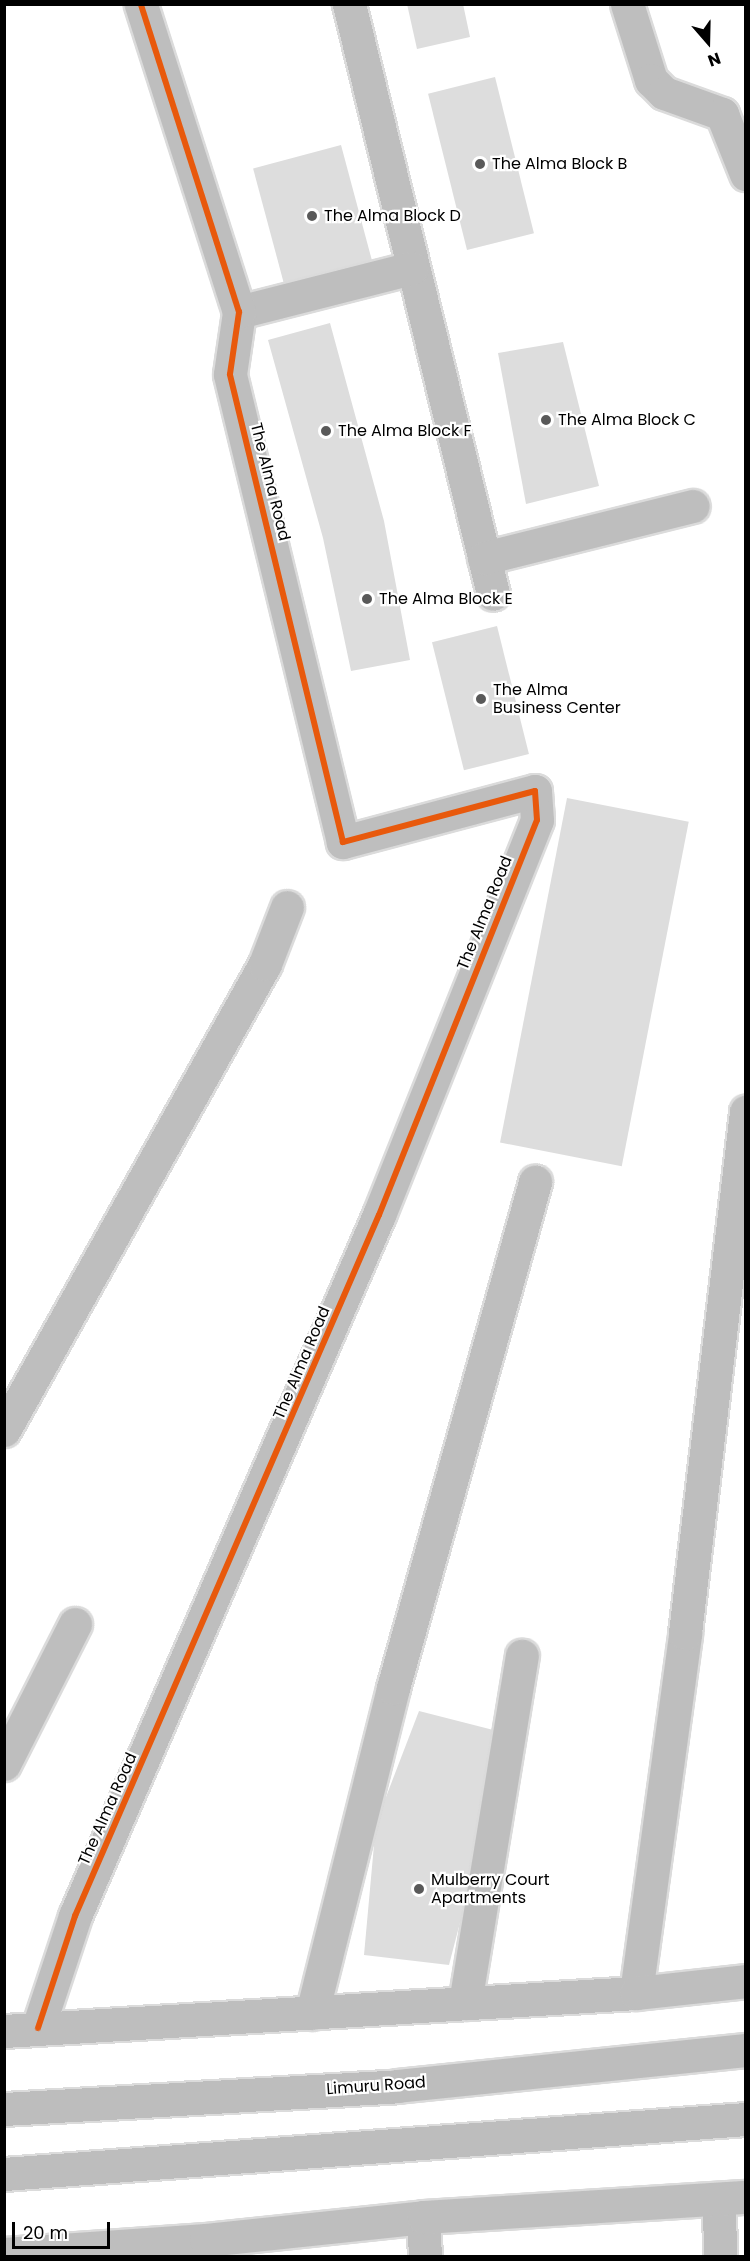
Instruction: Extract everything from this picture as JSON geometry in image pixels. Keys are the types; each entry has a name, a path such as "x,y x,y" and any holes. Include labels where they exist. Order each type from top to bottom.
{"highway":[{"name":"Limuru Road","path":"4,2109 397,2086 746,2050"},
{"path":"4,2175 746,2119"}],"street":[{"name":"The Alma Road","path":"38,2028 75,1916 379,1215 537,820 535,790 343,842 230,374 239,312 141,4"},
{"path":"349,4 411,268 493,594"},
{"path":"627,4 651,80 664,93 709,106 722,114 746,174"},
{"path":"239,312 411,268"},
{"path":"484,558 693,506"},
{"path":"4,1430 248,996 287,907"},
{"path":"636,1993 682,1656 746,1112"},
{"path":"312,2013 393,1688 535,1182"},
{"path":"4,1764 75,1624"},
{"path":"465,2003 522,1656"},
{"path":"4,2031 636,1993 746,1981"},
{"path":"4,2254 206,2248 424,2217 732,2199 720,2256"},
{"path":"424,2217 425,2256"}],"building":[{"path":"407,4 463,4 470,37 417,49"},
{"name":"The Alma Block B","path":"495,77 534,233 467,250 428,94"},
{"name":"The Alma Block D","path":"341,145 373,263 285,286 253,169"},
{"name":"The Alma Block F","path":"330,323 384,521 410,660 351,671 323,538 268,340"},
{"name":"The Alma Block C","path":"563,342 599,486 526,504 498,353"},
{"name":"The Alma Business Center","path":"497,626 529,754 464,770 432,642"},
{"path":"567,798 689,822 622,1166 500,1143"},
{"name":"Mulberry Court Apartments","path":"419,1711 509,1734 449,1965 364,1955 376,1823"}],"cycle path":[{"path":"38,2028 75,1916 379,1215 537,820 535,791 343,842 230,374 239,312 141,4"}],"place":[{"name":"The Alma Block B","path":"480,164"},
{"name":"The Alma Block D","path":"312,216"},
{"name":"The Alma Block C","path":"546,420"},
{"name":"The Alma Block F","path":"326,431"},
{"name":"The Alma Block E","path":"367,599"},
{"name":"The Alma Business Center","path":"481,699"},
{"name":"Mulberry Court Apartments","path":"419,1889"}]}
